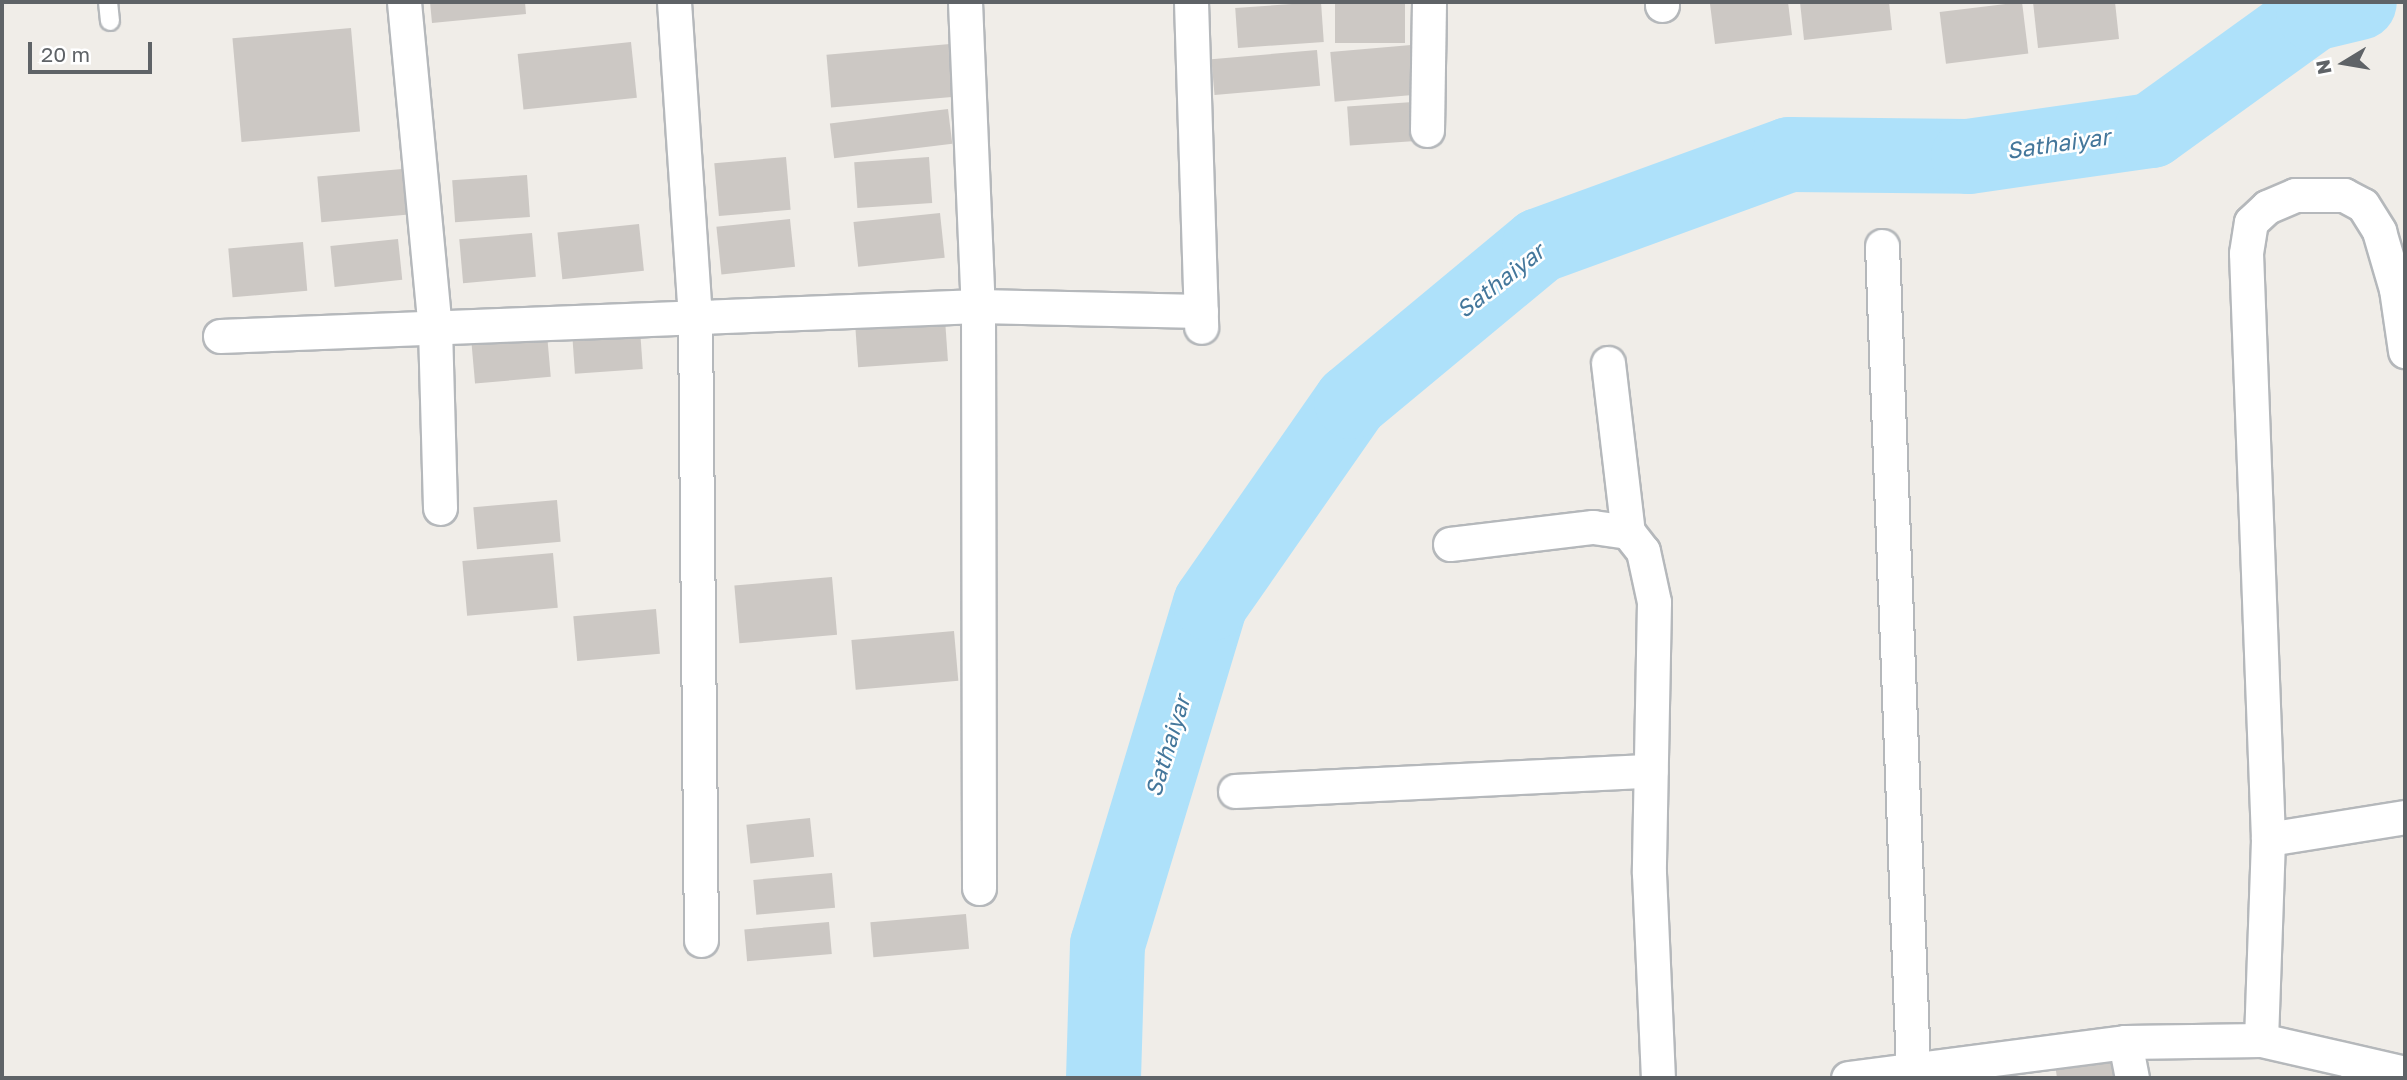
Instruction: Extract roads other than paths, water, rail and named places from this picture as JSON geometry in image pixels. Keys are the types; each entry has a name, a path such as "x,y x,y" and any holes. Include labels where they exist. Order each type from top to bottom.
{"street":[{"path":"404,2 435,328 440,508"},
{"path":"674,2 695,318 701,940"},
{"path":"965,2 978,306 979,888"},
{"path":"220,337 978,306 1201,319 1191,2"},
{"path":"1427,130 1429,2"},
{"path":"2261,1040 2267,839 2246,267 2251,222 2267,207 2295,195 2344,195 2363,205 2379,231 2396,289 2405,351"},
{"path":"1882,246 1913,1068"},
{"path":"1608,363 1628,532 1643,551 1654,602 1649,873 1658,1078"},
{"path":"1450,544 1592,527 1628,532"},
{"path":"1235,791 1651,771"},
{"path":"2267,839 2405,817"},
{"path":"1848,1078 2125,1042 2261,1040 2398,1074"},
{"path":"2125,1042 2132,1078"}],"lane":[{"path":"108,2 110,21"}],"waterway":[{"name":"Sathaiyar","path":"1103,1078 1107,944 1210,603 1351,401 1539,245 1789,154 1968,156 2151,130 2313,13 2359,2"}]}
